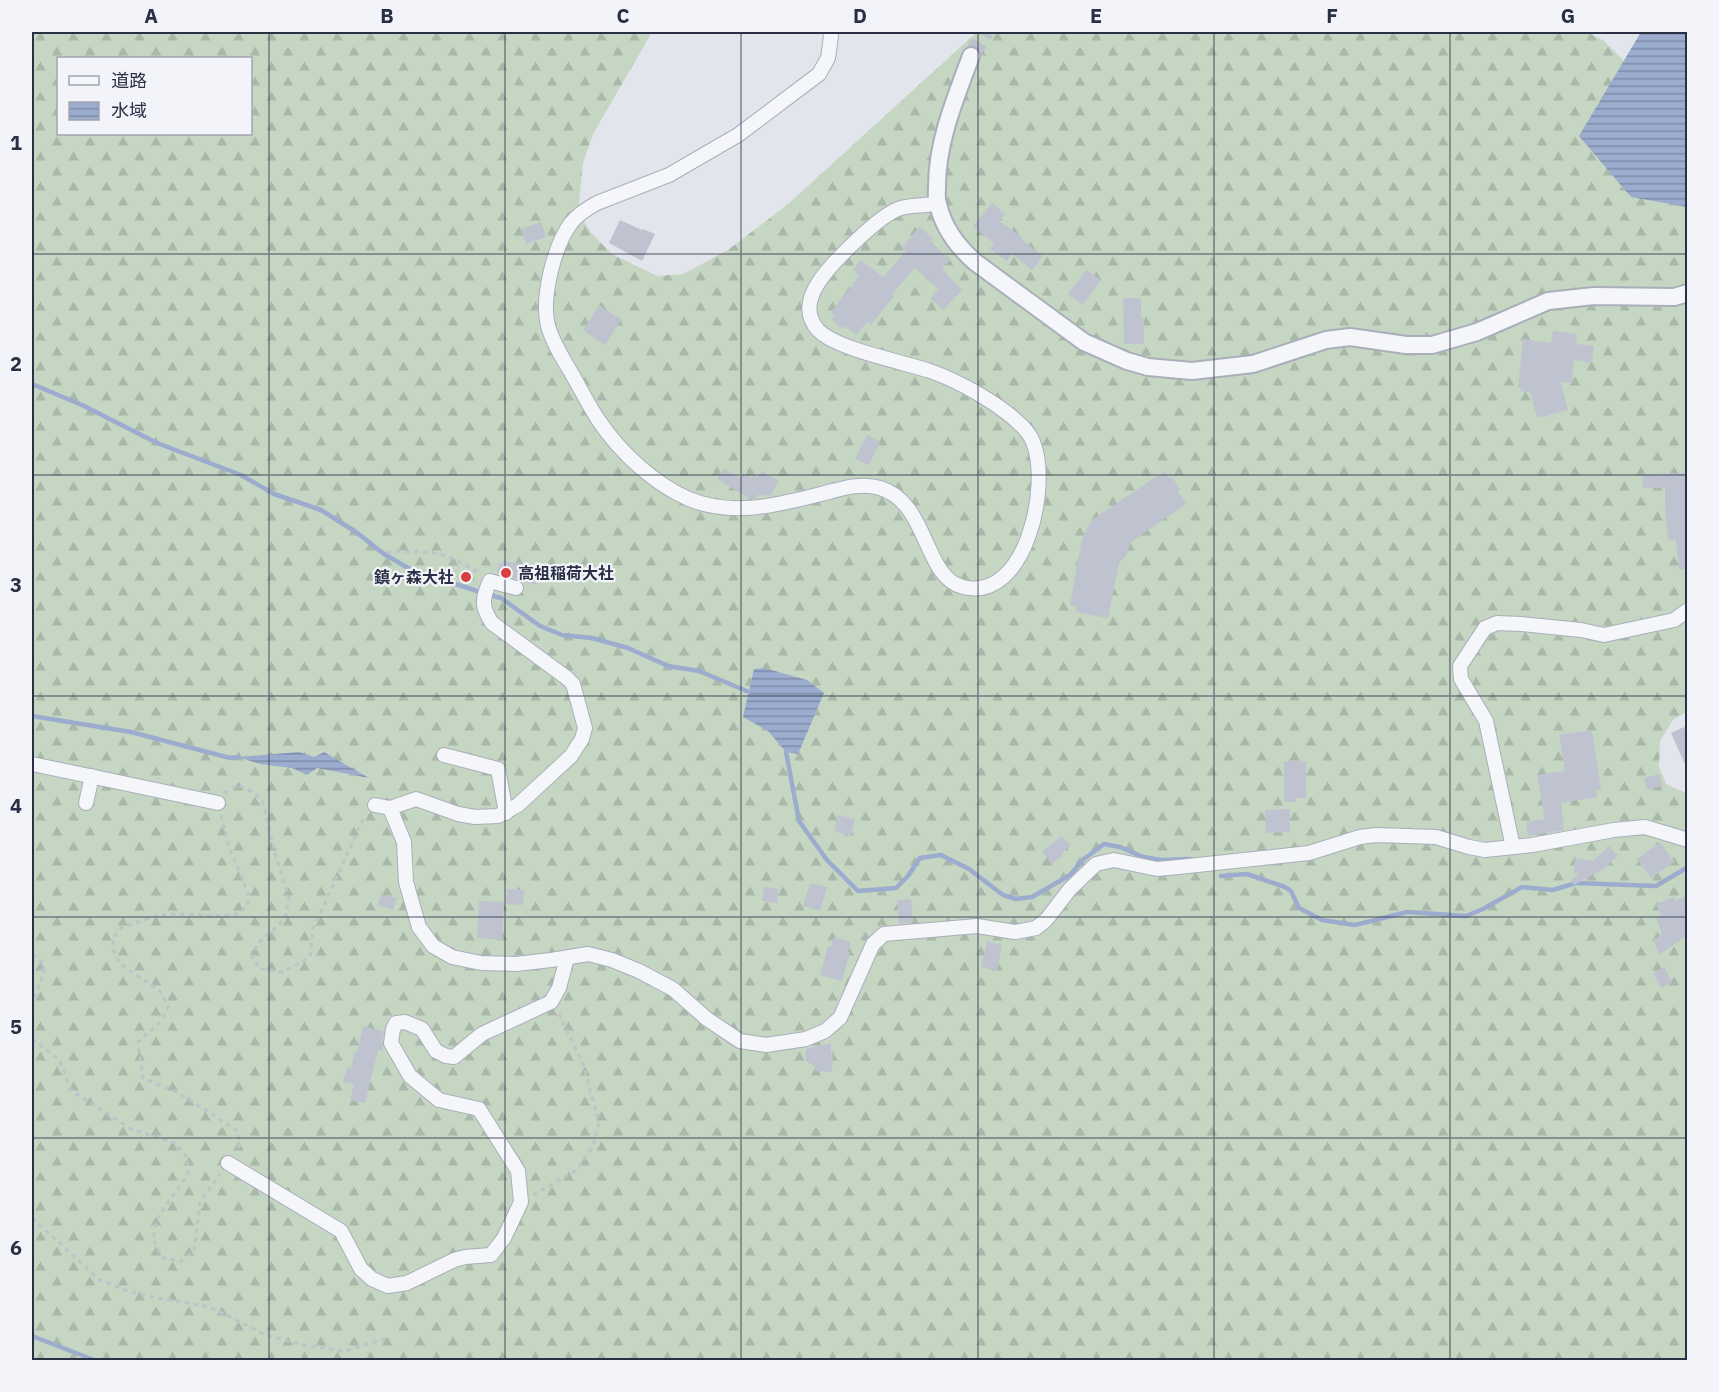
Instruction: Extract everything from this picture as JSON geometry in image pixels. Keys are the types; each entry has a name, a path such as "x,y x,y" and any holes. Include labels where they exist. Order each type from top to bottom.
{"street":[{"path":"830,32 828,58 819,74 738,135 669,175 597,203 577,216 566,231 555,258 549,284 546,306 548,325 554,342 598,420 613,439 645,471 663,485 693,501 741,509 794,501 854,487 868,485 882,488 895,495 912,512 939,566 950,582 971,589 993,585 1003,579 1024,548 1031,531 1036,506 1039,467 1033,441 1022,426 972,390 933,372 830,340 816,328 809,315 808,302 823,275 841,255 883,217 903,207 927,206 937,203"},
{"path":"971,56 949,117 937,167 937,203 959,248 1084,342 1148,367 1192,371 1222,369 1253,364 1326,340 1350,337 1406,345 1432,345 1478,332 1548,301 1594,296 1674,297 1688,293"},
{"path":"375,805 390,808 416,799 458,814 475,817 498,816 518,805 571,756 582,739 585,728 573,684 492,623 486,614 483,602 490,581 516,588"},
{"path":"1513,846 1486,721 1461,679 1460,666 1485,628 1497,623 1521,624 1581,630 1604,635 1674,620 1688,610"},
{"path":"444,755 498,770 506,813"},
{"path":"32,764 218,803"},
{"path":"86,803 92,776"},
{"path":"390,808 404,842 405,882 419,927 433,946 452,957 481,963 516,964 588,954 612,960 673,989 707,1018 740,1041 766,1045 807,1039 825,1031 840,1018 873,944 884,934 977,926 1015,932 1036,928 1046,920 1070,889 1096,864 1114,860 1157,869 1179,867 1309,853 1360,837 1376,835 1436,837 1485,850 1645,827 1688,840"},
{"path":"228,1163 341,1231 361,1269 372,1279 388,1286 406,1283 454,1260 491,1255 504,1239 521,1202 518,1171 479,1109 439,1101 410,1076 391,1043 393,1029 396,1023 405,1022 422,1029 436,1051 454,1057 482,1034 551,1002 559,988 567,958"}],"path":[{"path":"387,552 439,554 468,567 490,581"},
{"path":"32,1039 59,1060 72,1091 131,1129 175,1143 187,1157 188,1174 156,1220 153,1240 163,1258 181,1261 194,1250 200,1202 240,1143 238,1131 179,1093 143,1078 138,1042 163,1019 168,1006 160,991 120,964 113,950 113,938 122,927 159,915 238,914 248,905 248,893 228,844 218,803 225,792 238,785 255,793 263,803 289,898 286,916 258,943 252,957 260,969 283,972 310,957 313,929 363,818 375,805"},
{"path":"32,955 41,961 44,972 32,1004"},
{"path":"521,1202 578,1169 593,1146 599,1122 583,1064 551,1002"},
{"path":"32,1218 100,1280 125,1290 210,1307 266,1335 307,1346 345,1351 385,1339"}],"green space":[{"path":"32,32 652,32 593,134 583,163 579,203 582,218 591,233 612,254 657,276 683,274 728,250 788,204 977,32 1587,32 1604,41 1624,61 1687,193 1688,711 1673,720 1660,741 1659,767 1666,784 1688,794 1687,1360 32,1360"}],"water":[{"path":"1641,32 1687,32 1687,207 1631,197 1579,136"},
{"path":"764,668 807,680 824,693 798,754 786,752 768,731 743,717 754,669"},
{"path":"299,752 314,757 324,752 369,778 317,768 307,775 292,768 260,764 238,757"}],"building":[{"path":"992,203 1005,214 999,221 1043,256 1032,270 1012,254 1007,261 990,249 994,243 973,227"},
{"path":"620,220 655,234 642,261 609,243"},
{"path":"541,222 546,237 526,244 521,229"},
{"path":"919,227 933,238 930,241 950,260 942,269 962,290 943,310 930,298 938,289 915,268 892,294 894,296 871,325 867,322 856,335 845,326 842,329 831,319 835,316 831,312 859,276 853,270 861,260 883,277 906,251 902,248"},
{"path":"1086,270 1101,280 1083,305 1068,294"},
{"path":"1123,298 1141,298 1144,344 1124,344"},
{"path":"599,305 621,320 605,345 583,330"},
{"path":"1553,331 1577,334 1576,344 1594,346 1592,363 1574,360 1572,383 1561,382 1568,410 1537,418 1530,392 1520,391 1521,388 1518,388 1523,339 1551,343"},
{"path":"867,435 880,442 869,465 855,459"},
{"path":"724,469 740,478 743,473 752,478 754,475 758,477 762,471 779,481 770,496 759,494 757,498 750,499 717,479"},
{"path":"1165,471 1180,489 1178,491 1186,504 1131,542 1126,556 1119,563 1108,618 1076,612 1077,607 1070,605 1082,539 1089,525 1093,519"},
{"path":"1685,473 1685,489 1688,489 1688,569 1679,569 1676,539 1668,540 1665,488 1643,488 1642,474"},
{"path":"503,561 539,566 536,585 497,573 499,563 503,564"},
{"path":"1684,727 1688,736 1688,771 1671,733"},
{"path":"1592,730 1601,789 1596,790 1597,797 1561,803 1564,830 1528,836 1526,822 1545,819 1537,775 1565,771 1559,735"},
{"path":"1284,761 1306,761 1306,798 1296,798 1296,802 1284,802"},
{"path":"1659,774 1662,786 1647,790 1644,778"},
{"path":"1290,809 1290,832 1266,833 1265,810"},
{"path":"838,815 855,819 851,836 834,831"},
{"path":"1062,836 1071,846 1052,864 1042,851"},
{"path":"1660,842 1674,862 1651,878 1637,859"},
{"path":"1609,846 1618,856 1605,868 1574,885 1571,880 1579,873 1574,873 1575,858 1593,861"},
{"path":"810,883 827,887 820,911 803,906"},
{"path":"764,887 778,889 777,903 762,901"},
{"path":"507,889 524,890 523,905 506,904"},
{"path":"381,894 397,898 393,910 378,905"},
{"path":"1688,895 1688,935 1660,954 1653,940 1662,933 1656,918 1661,915 1656,904 1674,897 1675,901"},
{"path":"911,899 913,922 899,924 897,900"},
{"path":"479,901 504,902 502,940 477,938"},
{"path":"834,937 851,942 842,981 820,975 828,946 831,947"},
{"path":"987,941 1002,945 997,971 981,967"},
{"path":"1664,967 1672,982 1662,988 1653,973"},
{"path":"363,1026 384,1031 383,1051 378,1050 365,1103 350,1100 354,1084 343,1082 347,1068 351,1069"},
{"path":"831,1043 832,1072 815,1071 816,1067 806,1061 806,1049"}],"waterway":[{"path":"32,384 82,405 157,443 241,475 274,494 321,510 356,532 384,554 410,569 483,593"},
{"path":"486,594 501,598 540,626 562,635 592,638 628,648 668,666 699,671 749,692"},
{"path":"32,716 131,732 230,758 238,757"},
{"path":"786,752 799,821 827,860 858,891 896,888 908,876 920,858 941,855 969,869 1003,895 1016,899 1032,897 1070,875 1084,859 1104,844 1120,847 1143,857 1161,860 1191,859"},
{"path":"1221,876 1247,874 1285,887 1291,891 1299,908 1322,920 1355,925 1407,912 1466,916 1522,887 1553,890 1576,883 1656,886 1688,867"},
{"path":"32,1336 94,1360"}],"tunnel":[{"path":"971,56 986,32"}],"place":[{"name":"高祖稲荷大社","path":"506,573"},
{"name":"鎮ヶ森大社","path":"466,577"}]}
